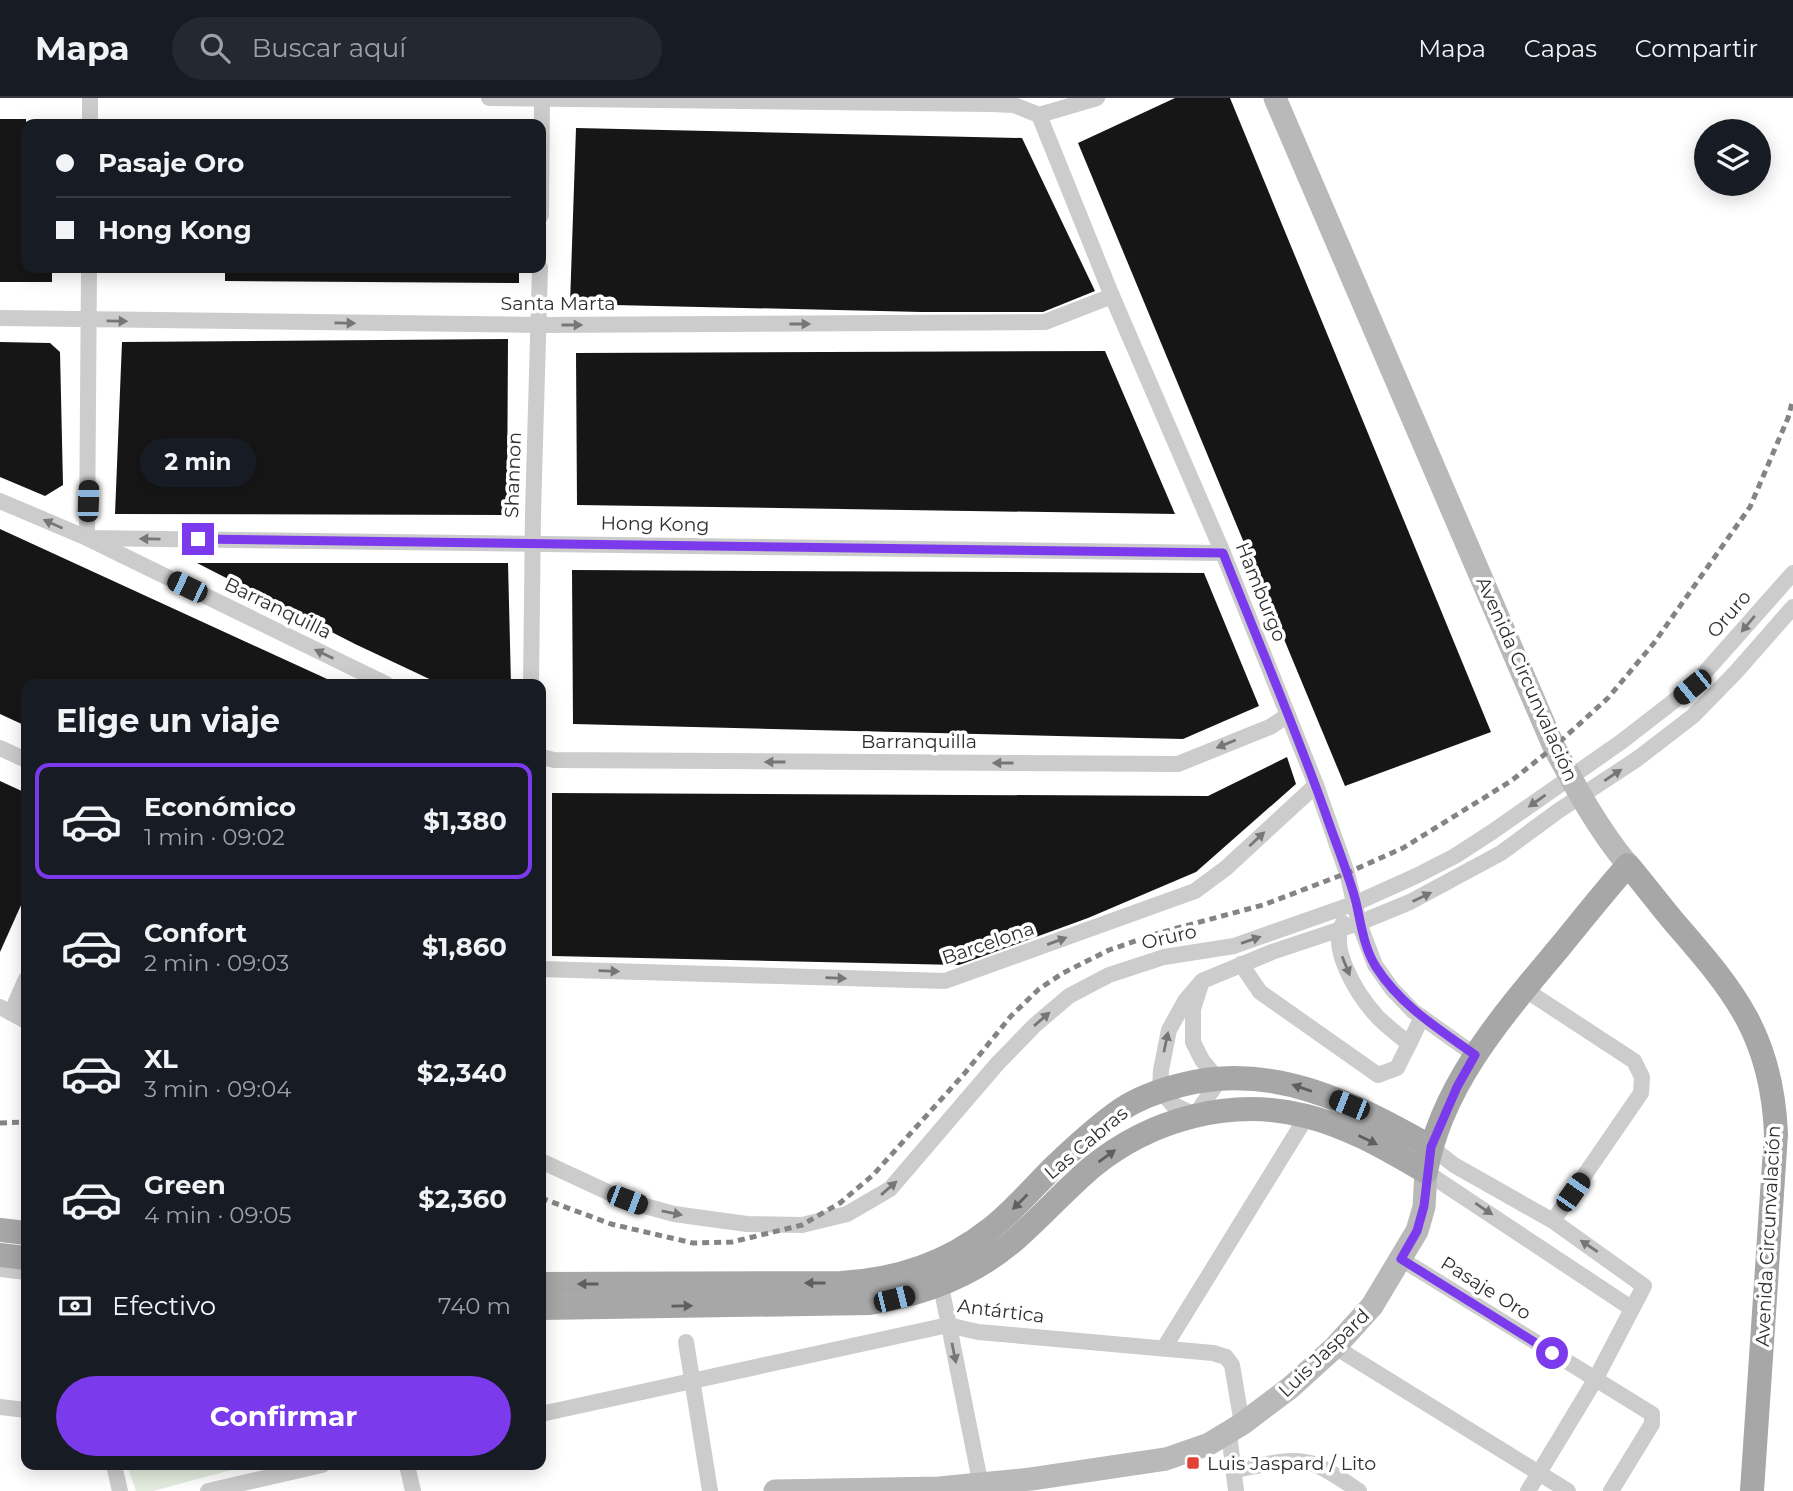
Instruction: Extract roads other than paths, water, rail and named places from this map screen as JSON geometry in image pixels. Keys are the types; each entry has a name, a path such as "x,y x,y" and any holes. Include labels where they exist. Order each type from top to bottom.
{"main road":[{"name":"Luis Jaspard","path":"1426,1172 1431,1147 1457,1087 1475,1055 1524,989 1628,865"},
{"name":"Avenida Circunvalación","path":"1628,865 1714,968 1742,1006 1762,1048 1770,1080 1776,1134 1752,1491"},
{"name":"Las Cabras","path":"546,1284 841,1283 867,1282 912,1272 944,1259 972,1242 1006,1215 1058,1163 1123,1109 1160,1090 1216,1077 1286,1083 1365,1111 1431,1147"},
{"name":"Las Cabras","path":"546,1308 870,1303 941,1286 1001,1252 1108,1154 1149,1131 1195,1115 1262,1109 1307,1116 1364,1138 1426,1172"},
{"path":"0,1230 21,1232"},
{"path":"0,1255 21,1257"}],"street":[{"path":"90,98 90,119"},
{"path":"489,98 991,104 1014,105 1039,115 1097,98"},
{"name":"Avenida Circunvalación","path":"1275,98 1565,768 1611,845 1628,865"},
{"path":"542,99 542,119"},
{"name":"Hamburgo","path":"1039,115 1112,296 1223,553 1316,785 1356,903 1359,923 1375,965 1392,989 1422,1017 1475,1055"},
{"path":"87,538 89,273"},
{"name":"Shannon","path":"531,679 540,273"},
{"name":"Santa Marta","path":"0,318 540,325 1045,323 1112,296"},
{"name":"Barranquilla","path":"0,500 87,538 376,679"},
{"name":"Hong Kong","path":"87,538 1223,553"},
{"name":"Oruro","path":"546,1163 627,1200 674,1214 747,1224 802,1225 847,1214 890,1189 998,1064 1035,1025 1069,996 1109,975 1164,957 1234,946 1356,903 1455,856 1492,832 1565,768 1621,742 1692,687 1793,573"},
{"path":"1202,981 1192,1009 1192,1042 1216,1077 1216,1085 1212,1095 1195,1115 1172,1104 1160,1090 1161,1070 1169,1030 1185,1001 1202,981 1410,902 1501,853 1558,811 1637,759 1693,716 1793,607"},
{"name":"Barranquilla","path":"546,758 1178,764 1270,727 1288,715"},
{"path":"0,748 21,758"},
{"name":"Barcelona","path":"546,969 945,981 1195,891 1226,868 1316,785"},
{"path":"1356,903 1339,929 1341,956 1354,985 1375,1014 1409,1044"},
{"path":"1241,964 1260,992 1378,1076 1397,1068 1422,1017"},
{"path":"21,986 5,1010 21,1018"},
{"path":"1524,989 1634,1061 1642,1077 1641,1093 1553,1221"},
{"path":"1164,1348 1307,1116"},
{"name":"Las Cabras","path":"1426,1172 1631,1308 1644,1286 1553,1221 1454,1165 1431,1147"},
{"name":"Luis Jaspard","path":"775,1491 982,1488 1166,1459 1209,1444 1236,1429 1291,1387 1335,1347 1372,1306 1417,1231 1424,1206 1426,1172"},
{"name":"Pasaje Oro","path":"1401,1259 1649,1412 1653,1417 1652,1424 1611,1491"},
{"path":"0,1269 21,1271"},
{"path":"941,1286 982,1488"},
{"path":"1528,1491 1595,1380 1631,1308"},
{"name":"Antártica","path":"546,1413 948,1325 978,1332 1164,1348 1226,1357 1232,1365 1236,1429"},
{"path":"686,1342 710,1491"},
{"path":"1335,1347 1568,1491"},
{"path":"0,1407 21,1409"},
{"path":"1236,1429 1236,1491"},
{"path":"1234,1470 1306,1462 1323,1468 1359,1491"},
{"path":"115,1470 120,1491"},
{"path":"208,1491 300,1470"},
{"path":"408,1470 413,1491"}],"railway":[{"path":"546,1200 611,1224 693,1243 732,1242 802,1225 840,1203 873,1175 964,1074 1011,1016 1039,989 1063,973 1109,950 1159,933 1263,905 1347,873 1403,848 1511,781 1554,747 1608,698 1654,643 1750,507 1788,418 1793,399"},
{"path":"0,1123 21,1122"}],"place":[{"name":"Luis Jaspard / Lito","path":"1193,1463"}]}
